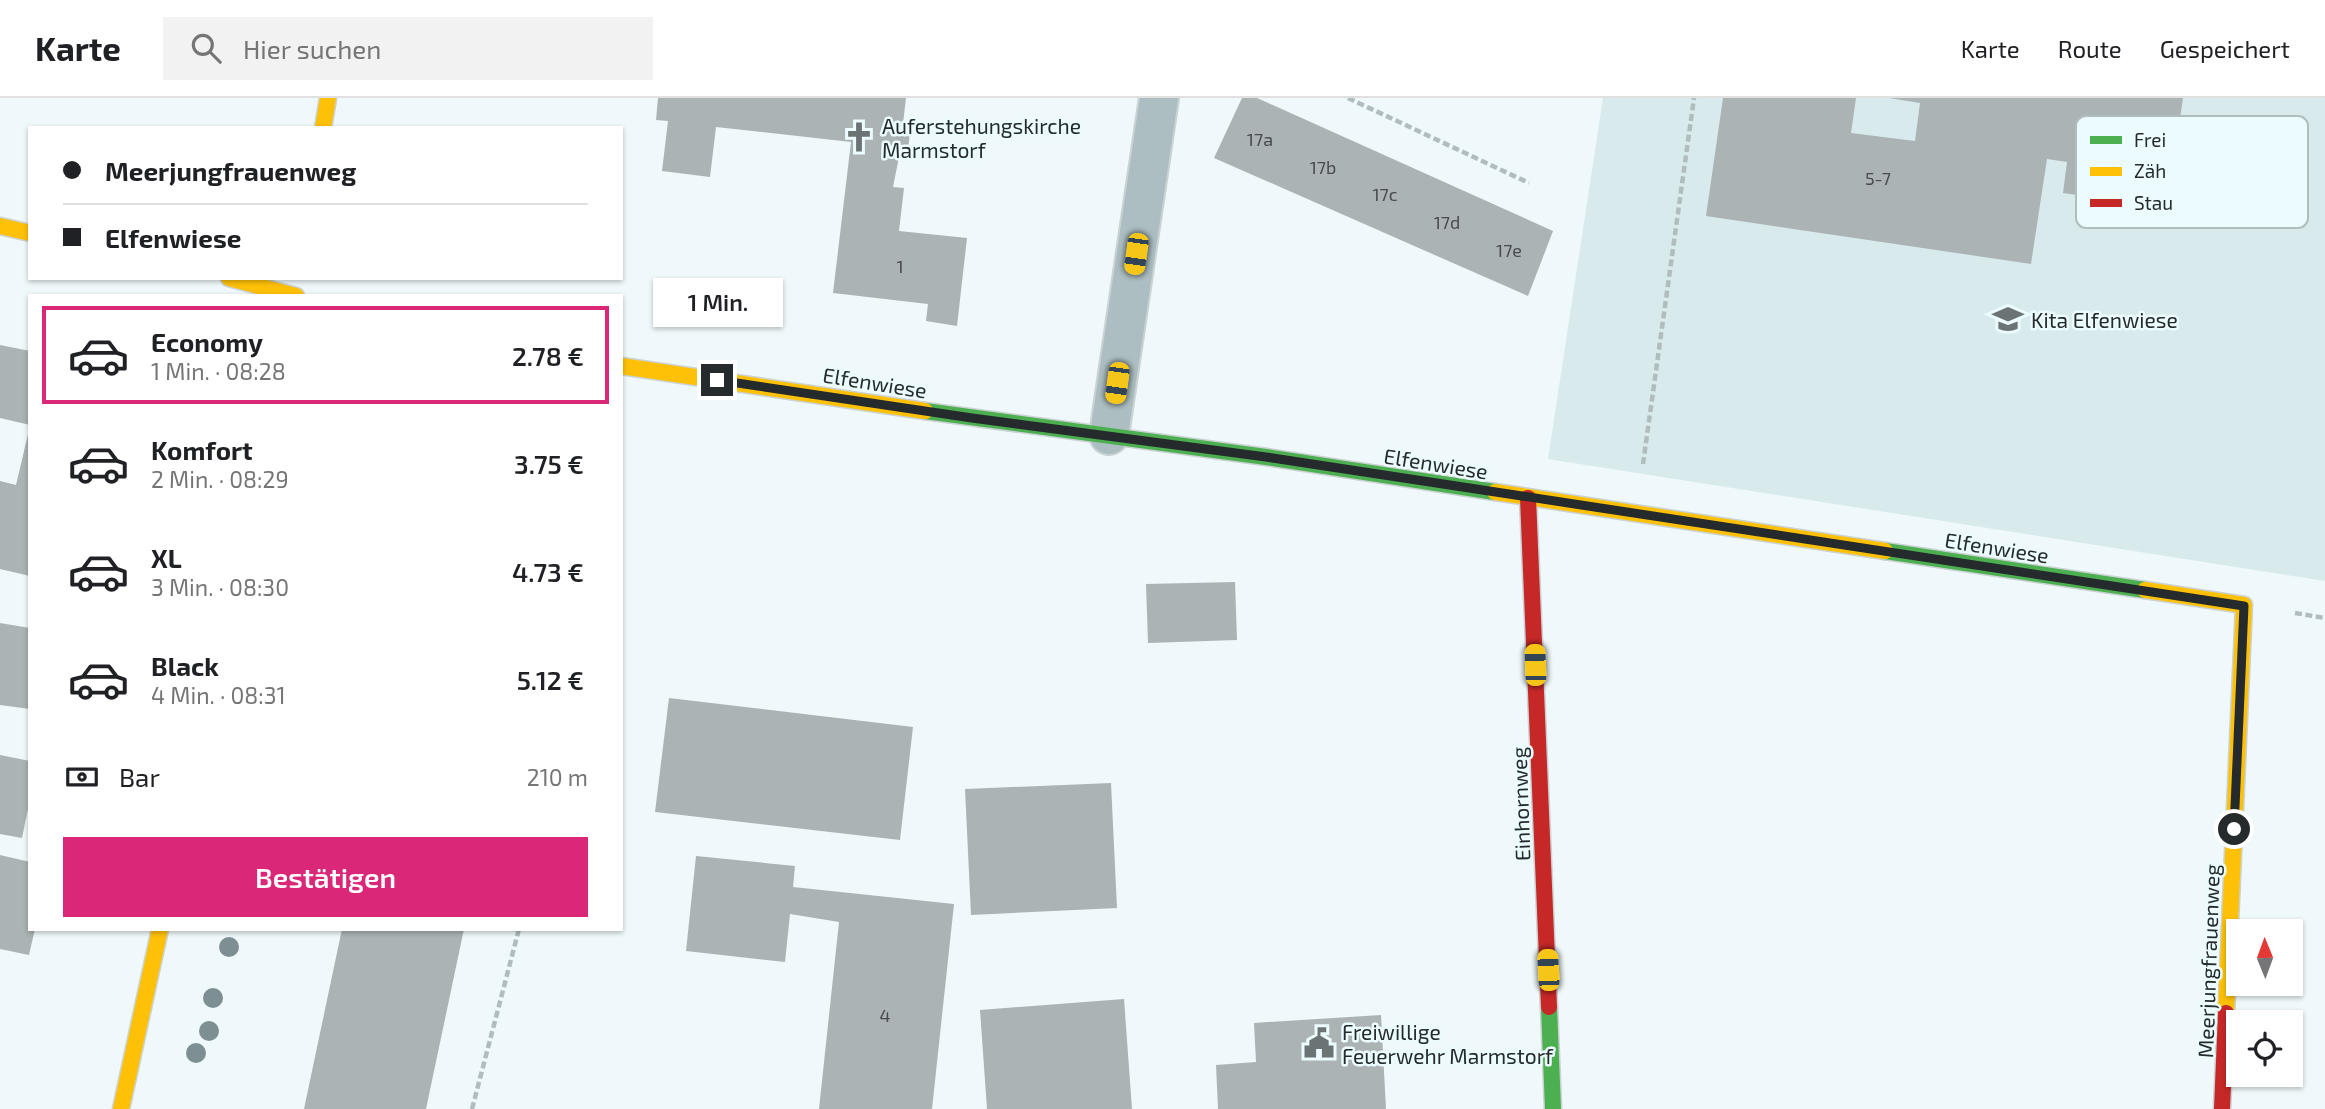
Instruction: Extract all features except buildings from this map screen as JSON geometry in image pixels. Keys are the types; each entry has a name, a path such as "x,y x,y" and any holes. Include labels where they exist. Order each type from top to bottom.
{"street":[{"path":"323,126 328,98"},
{"path":"1109,435 1159,98"},
{"path":"0,226 28,233"},
{"path":"236,280 289,294"},
{"name":"Elfenwiese","path":"623,366 1637,513 2244,606"},
{"name":"Einhornweg","path":"1528,498 1553,1109"},
{"name":"Meerjungfrauenweg","path":"2222,1109 2244,606"},
{"path":"121,1109 160,931"}],"path":[{"path":"1348,98 1529,183"},
{"path":"1637,513 1693,98"},
{"path":"472,1109 518,931"}],"shaded area":[{"name":"Kita Elfenwiese","path":"1603,98 2325,98 2325,581 1548,459"}],"traffic: fast":[{"path":"925,411 1266,457 1495,492"},
{"path":"1885,551 2145,590"},
{"path":"1549,1007 1553,1109"}],"traffic: slow":[{"path":"323,126 328,98"},
{"path":"0,226 28,233"},
{"path":"236,280 289,294"},
{"path":"623,366 925,411"},
{"path":"1495,492 1885,551"},
{"path":"2145,590 2244,605 2226,1010"},
{"path":"121,1109 160,931"}],"traffic: jam":[{"path":"1528,498 1549,1007"},
{"path":"2222,1109 2226,1013"}],"place":[{"name":"Auferstehungskirche Marmstorf","path":"859,137"},
{"name":"Kita Elfenwiese","path":"2008,319"},
{"name":"Freiwillige Feuerwehr Marmstorf","path":"1319,1043"}],"route":[{"path":"717,380 972,418 1266,457 2244,606 2234,829"}]}
